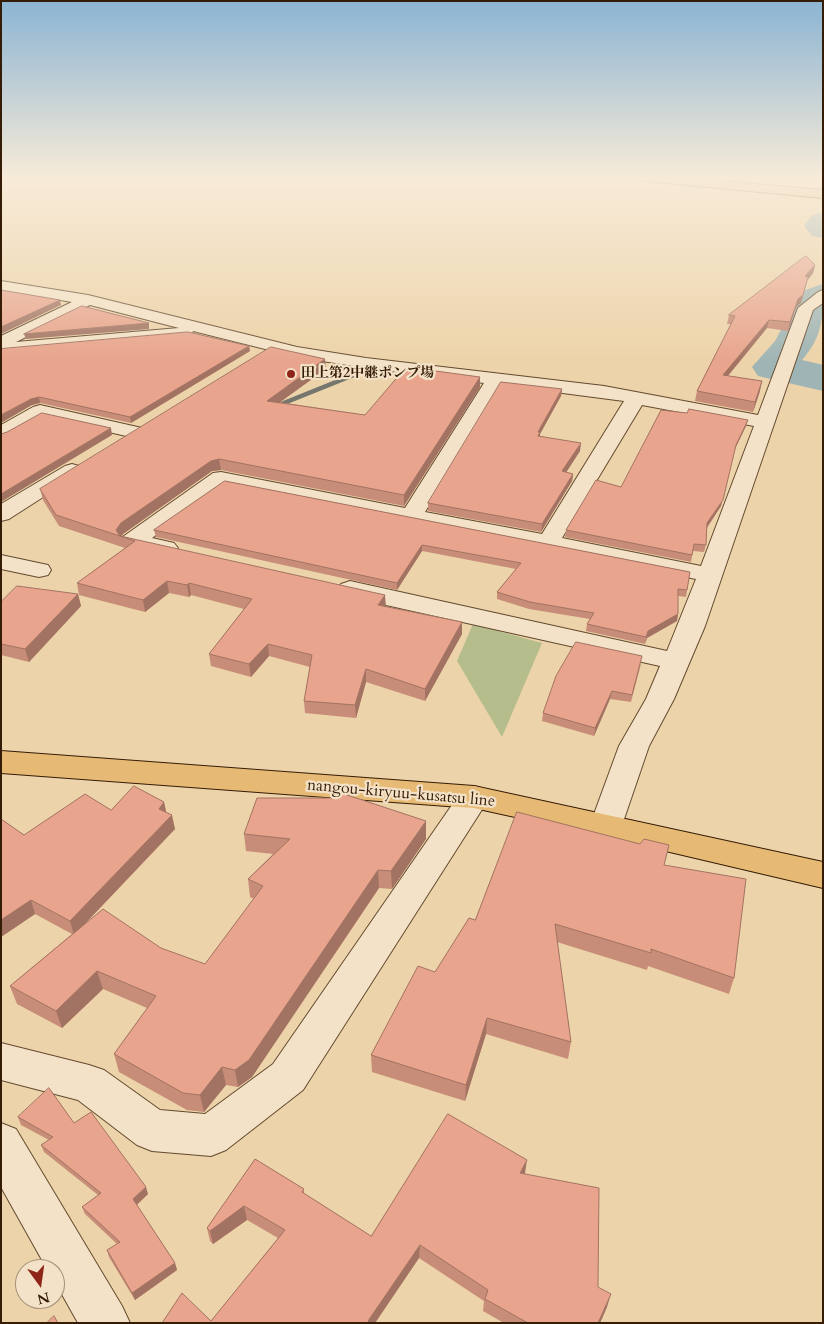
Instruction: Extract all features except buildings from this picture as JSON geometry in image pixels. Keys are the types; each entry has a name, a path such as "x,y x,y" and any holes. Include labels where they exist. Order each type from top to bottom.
{"main road":[{"name":"nangou-kiryuu-kusatsu line","path":"1,762 474,798 606,825 823,875"}],"street":[{"path":"5,288 88,300 298,352 604,392 766,422"},
{"path":"606,825 634,746 660,699 692,626 806,308 823,295"},
{"path":"2,343 88,300"},
{"path":"2,343 207,330"},
{"path":"249,361 274,346"},
{"path":"410,516 495,379"},
{"path":"548,543 636,398"},
{"path":"1,433 40,411 143,427 110,447"},
{"path":"1,514 85,463"},
{"path":"190,553 132,540 221,478 711,575"},
{"path":"1,562 39,570"},
{"path":"326,583 676,660"},
{"path":"1,1061 89,1084 152,1130 211,1135 288,1077 474,798"},
{"path":"1,1144 105,1323"}],"green space":[{"path":"473,624 542,643 502,737 457,661"}],"waterway":[{"path":"823,295 815,299 793,346 773,367 823,378"},
{"path":"267,409 373,368"}],"place":[{"name":"田上第2中継ポンプ場","path":"291,374"}]}
